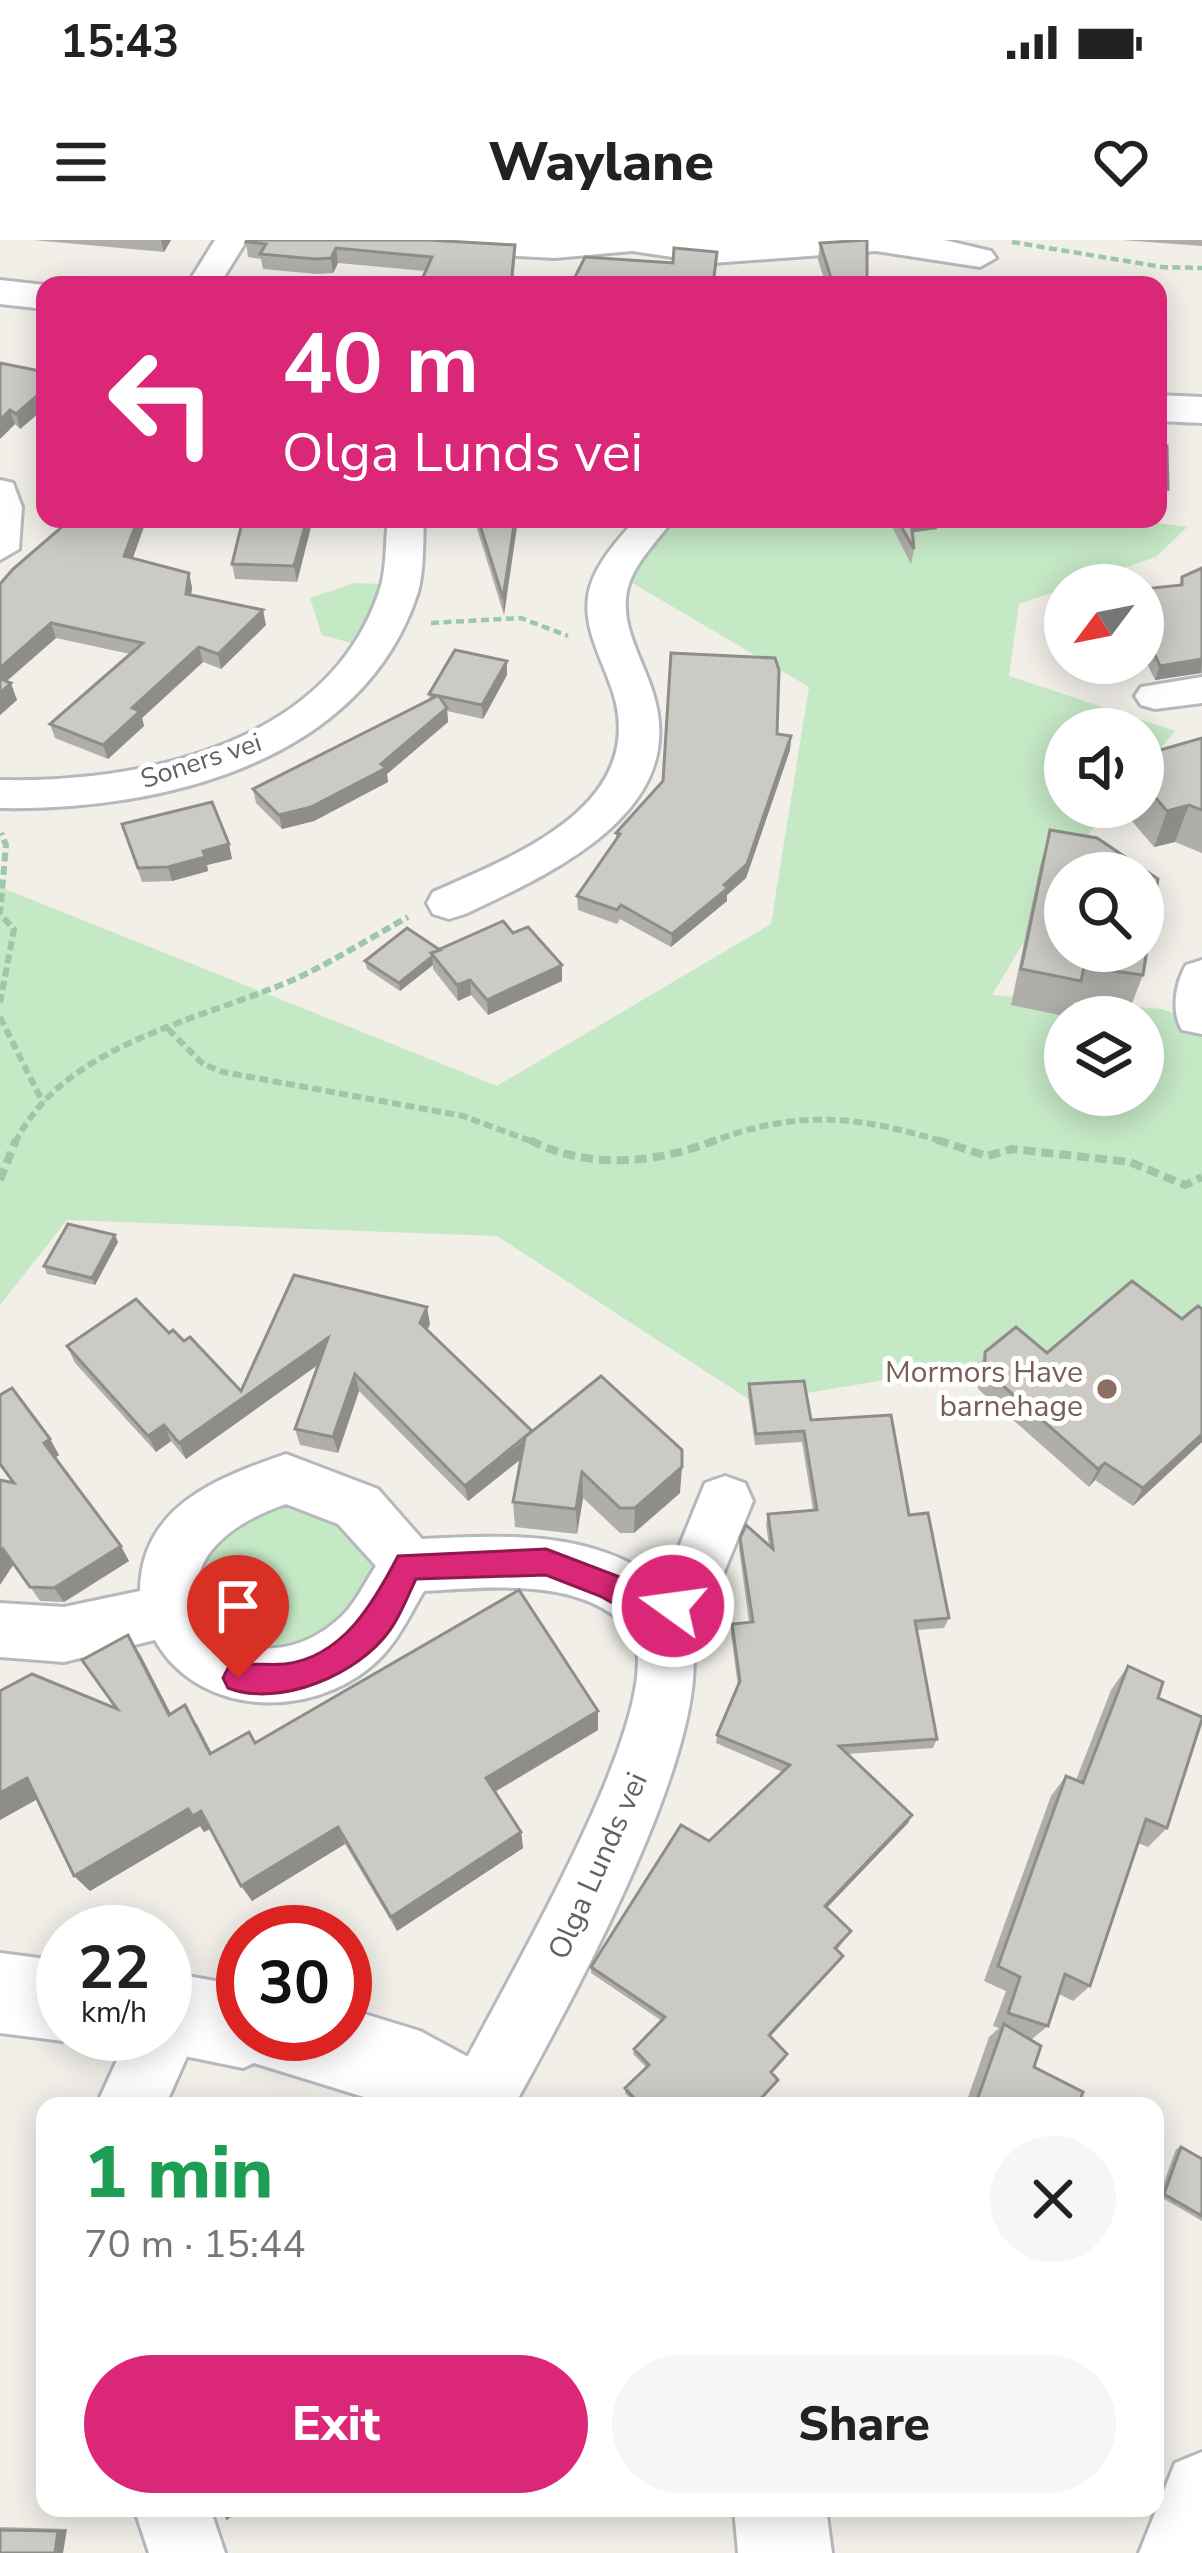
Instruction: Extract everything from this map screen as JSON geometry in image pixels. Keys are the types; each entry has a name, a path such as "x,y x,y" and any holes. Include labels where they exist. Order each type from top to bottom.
{"street":[{"path":"209,276 231,240"},
{"path":"430,242 555,249 630,241 700,252 908,242 986,256"},
{"path":"0,292 36,295"},
{"path":"1167,408 1202,410"},
{"path":"0,490 0,549"},
{"name":"Soners vei","path":"0,794 105,789 228,758 319,710 355,678 388,628 407,571 406,528"},
{"path":"449,903 532,867 570,843 627,779 638,715 606,599 614,573 649,528"},
{"path":"1155,696 1202,690"},
{"path":"286,1479 331,1489 377,1518 408,1566 379,1622 344,1653 290,1678 238,1678 188,1647 169,1607 168,1564 196,1523 230,1498 286,1479"},
{"path":"408,1566 546,1562 610,1586 656,1614 673,1606 694,1582 725,1501"},
{"path":"0,1630 33,1638 122,1626 169,1607"},
{"name":"Olga Lunds vei","path":"481,2097 554,1964 640,1777 667,1695 670,1649 656,1614"},
{"path":"0,1994 36,1998"},
{"path":"372,2055 391,2060 459,2097"},
{"path":"136,2097 159,2061"},
{"path":"1177,2553 1202,2491"},
{"path":"175,2517 188,2553"},
{"path":"781,2517 784,2553"}],"path":[{"path":"986,256 1202,268"},
{"path":"388,628 485,616 521,618 556,634 615,640"},
{"path":"0,830 6,845 0,914 14,929 0,1003"},
{"path":"0,1180 24,1119 102,1060 297,978 363,946 424,908 449,903"},
{"path":"0,1017 43,1103"},
{"path":"168,1029 203,1064 224,1072 463,1116 514,1132 565,1158 668,1160 757,1124 793,1118 883,1123 986,1156 1012,1149 1130,1162 1185,1185 1202,1177"}],"green space":[{"path":"1187,527 1156,557 1136,564 1044,564 1044,595 1019,604 1009,676 1106,708 1044,708 1044,828 1094,828 1078,852 1044,852 1044,908 992,995 1044,999 1044,1116 1164,1116 1164,1010 1202,1024 1202,1327 753,1402 497,1236 67,1220 0,1305 0,887 497,1086 771,924 809,687 617,574 630,528"},
{"path":"355,583 380,584 355,644 322,635 310,598"},
{"path":"1164,727 1175,731 1164,744"},
{"path":"310,1500 369,1542 375,1572 365,1603 290,1655 246,1651 212,1629 198,1596 205,1551 258,1508"}],"building":[{"path":"428,240 515,245 512,276 423,276 432,257 336,248 331,258 315,259 260,254 266,244 246,242"},
{"path":"867,240 867,276 830,276 820,243"},
{"path":"674,248 717,252 714,276 576,276 585,257 673,263"},
{"path":"0,363 36,370 36,397 16,414 10,410 0,420"},
{"path":"61,528 135,528 124,556 189,573 186,594 263,610 218,654 199,647 132,708 140,711 103,745 50,724 143,643 51,623 0,668 0,584"},
{"path":"241,528 305,528 294,566 232,564"},
{"path":"481,528 514,528 503,598"},
{"path":"902,528 912,528 914,549"},
{"path":"1202,568 1202,659 1164,665 1164,587 1182,585 1182,577"},
{"path":"455,650 507,661 482,705 439,696 447,708 381,764 386,768 311,807 279,815 253,789 437,696 429,694"},
{"path":"671,653 775,658 779,670 777,734 791,736 747,864 724,885 728,888 672,934 621,905 617,910 577,896 620,834 616,833 663,781"},
{"path":"1202,738 1202,810 1189,805 1167,811 1164,808 1164,749"},
{"path":"212,802 229,844 203,851 205,857 168,867 138,868 122,824"},
{"path":"1050,830 1097,838 1118,852 1045,852"},
{"path":"1044,859 1044,972 1083,972 1081,981 1021,969"},
{"path":"503,921 513,933 528,927 562,965 487,1000 470,980 457,985 431,953"},
{"path":"407,928 440,950 399,983 365,961"},
{"path":"68,1224 115,1235 92,1278 44,1266"},
{"path":"294,1275 427,1307 420,1323 532,1431 465,1486 355,1374 333,1437 295,1429 328,1338 179,1443 164,1425 148,1436 67,1346 136,1299 169,1333 173,1330 184,1341 190,1337 241,1391"},
{"path":"1132,1281 1182,1319 1198,1306 1202,1309 1202,1434 1143,1488 1105,1463 1098,1469 985,1370 985,1352 1016,1327 1047,1353"},
{"path":"601,1376 682,1450 682,1467 635,1508 620,1508 582,1472 576,1509 513,1502 525,1437"},
{"path":"804,1381 811,1420 891,1415 909,1515 928,1513 949,1618 915,1621 937,1739 839,1746 912,1815 825,1906 851,1931 835,1948 843,1956 769,2035 787,2054 771,2072 778,2080 762,2097 633,2097 625,2088 649,2065 634,2049 665,2017 591,1967 681,1825 709,1841 790,1765 717,1735 740,1681 732,1624 753,1622 740,1538 746,1525 773,1549 768,1514 817,1510 804,1431 756,1434 749,1384"},
{"path":"12,1388 50,1439 44,1443 121,1546 54,1588 30,1587 3,1549 0,1554 0,1480 14,1483 0,1464 0,1395"},
{"path":"519,1590 598,1711 486,1778 521,1832 391,1917 338,1827 241,1886 201,1811 193,1816 188,1809 74,1876 27,1778 0,1793 0,1691 32,1674 117,1709 82,1660 128,1635 169,1715 185,1705 210,1754 249,1732 255,1743"},
{"path":"1128,1666 1163,1682 1158,1698 1202,1719 1167,1828 1146,1819 1090,1986 1065,1974 1048,2026 1008,2013 1020,1977 998,1966 1066,1776 1083,1783"},
{"path":"1004,2024 1041,2046 1034,2067 1083,2092 1081,2097 978,2097"},
{"path":"1181,2147 1202,2159 1202,2216 1164,2194"},
{"path":"0,2530 58,2531 55,2553 0,2553"}],"place":[{"name":"Mormors Have barnehage","path":"1107,1389"}],"route":[{"path":"238,1678 290,1678 344,1653 379,1622 408,1566 546,1562 610,1586 656,1614 673,1606"}]}
